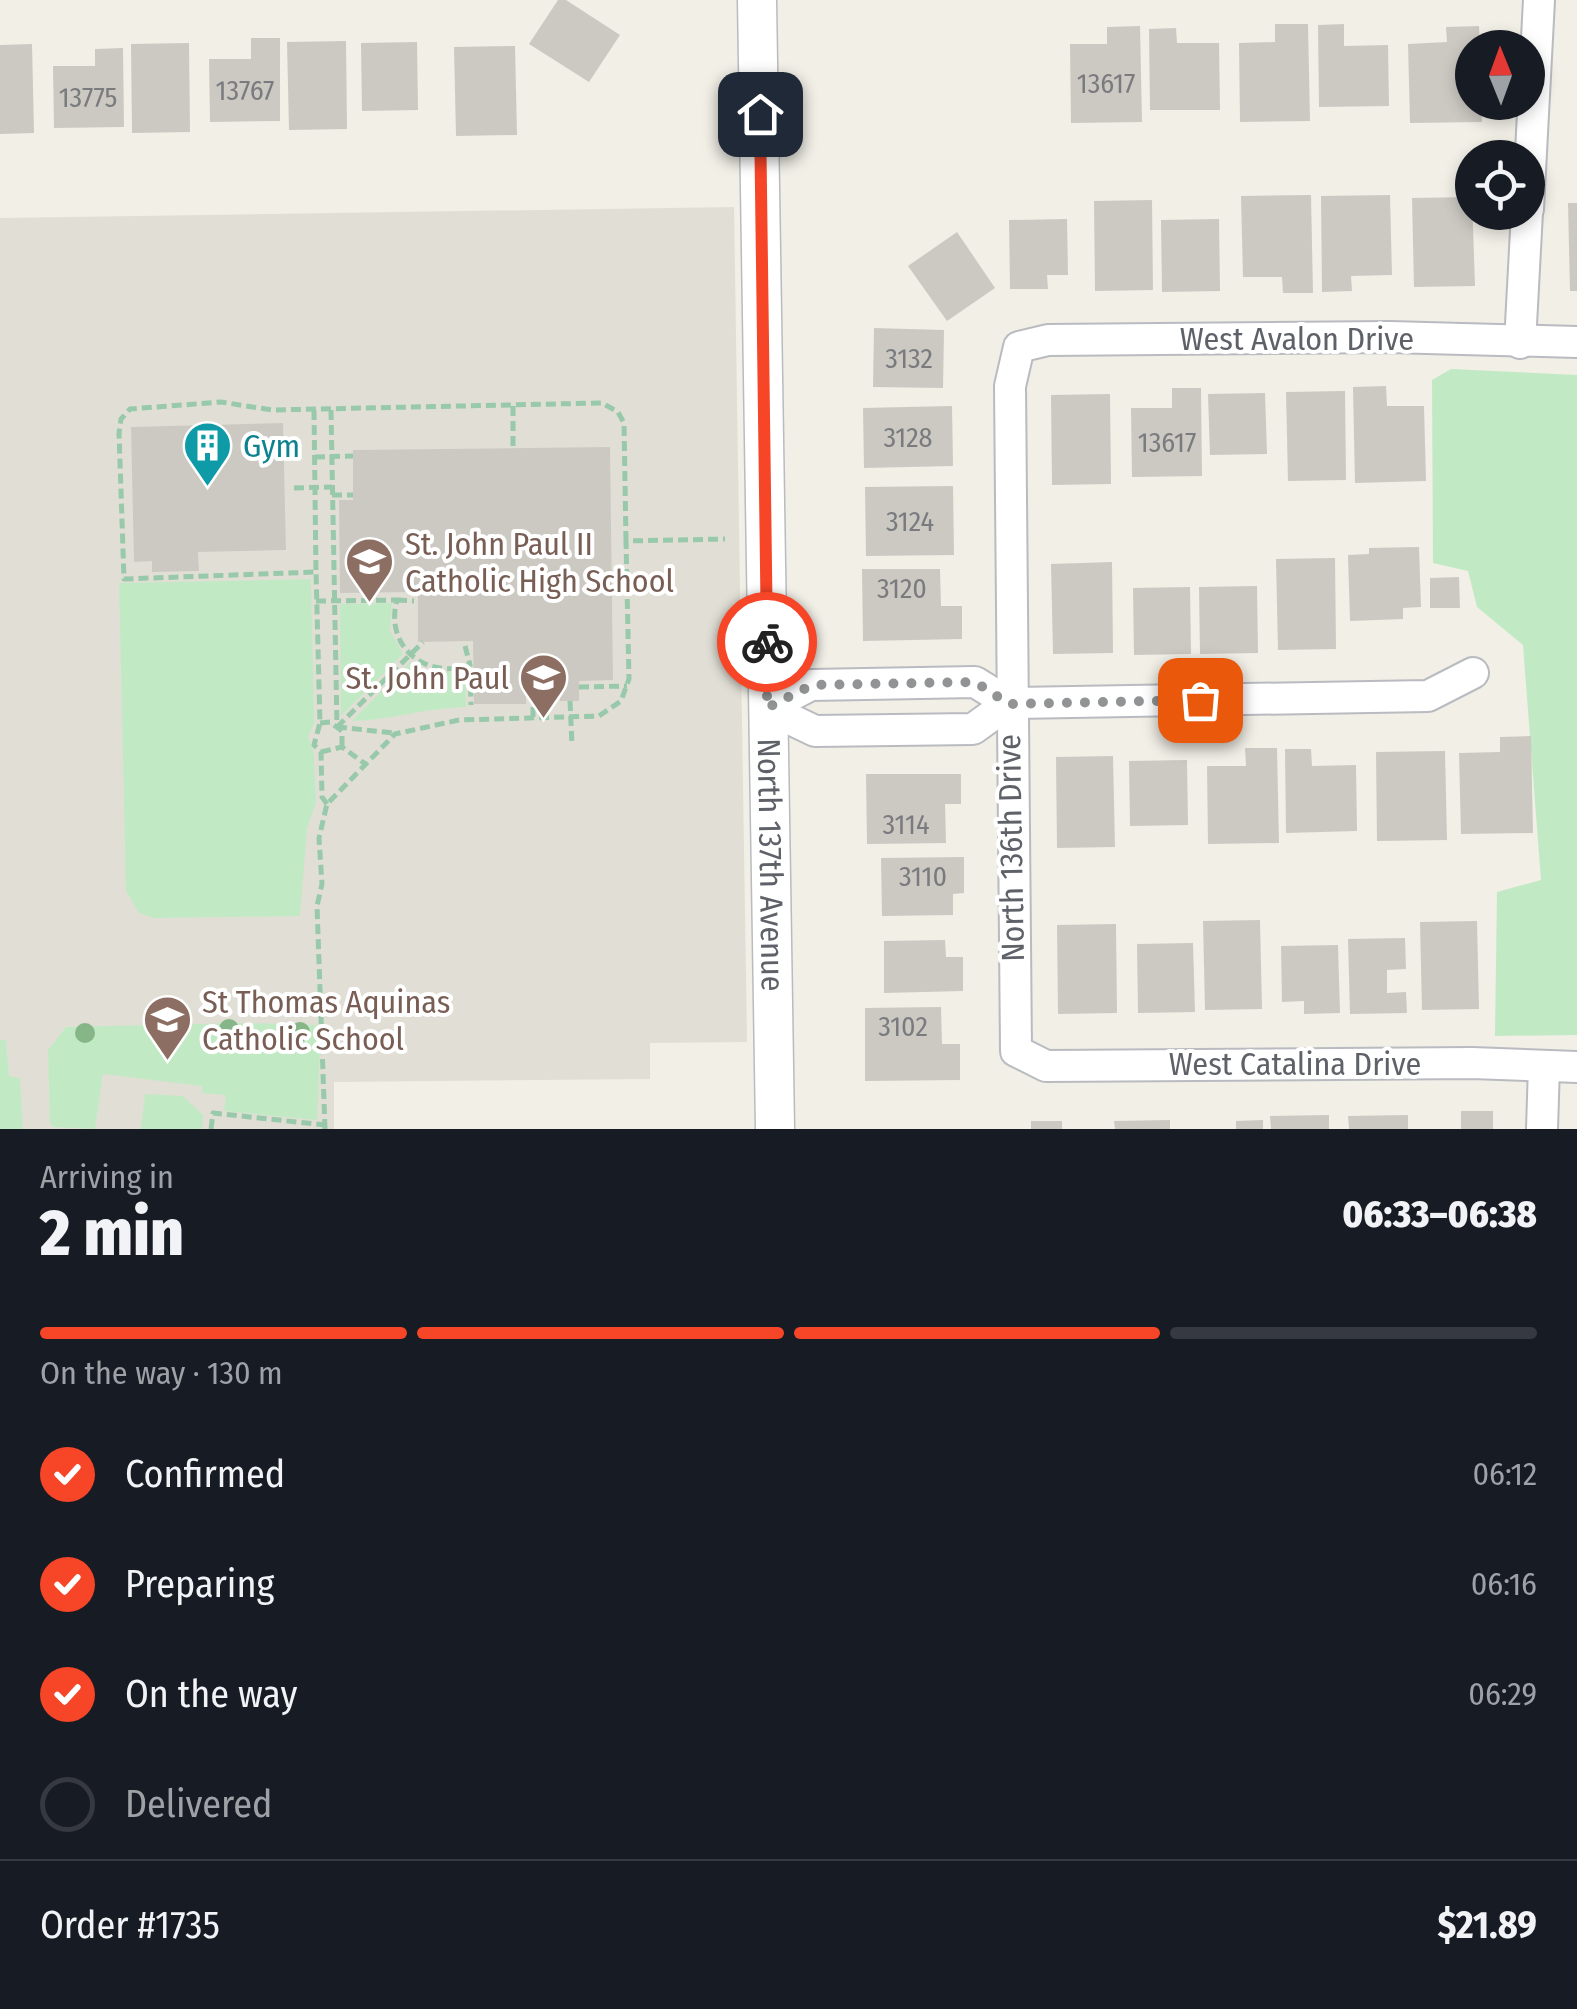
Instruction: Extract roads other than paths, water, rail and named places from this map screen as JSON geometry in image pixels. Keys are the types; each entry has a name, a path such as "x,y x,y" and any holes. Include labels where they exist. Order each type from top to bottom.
{"street":[{"name":"North 137th Avenue","path":"757,0 775,1129"},
{"path":"1531,140 1539,0"},
{"path":"1520,343 1526,230"},
{"name":"West Avalon Drive","path":"1018,347 1048,340 1371,337 1577,342"},
{"name":"North 136th Drive","path":"1016,1051 1009,704 1010,386 1018,347"},
{"path":"767,708 815,731 972,729 1009,704 1428,696 1473,674"},
{"path":"767,708 812,685 975,682 1009,704"},
{"name":"West Catalina Drive","path":"1016,1051 1046,1066 1577,1066"},
{"path":"1542,1129 1544,1066"}],"place":[{"name":"Gym","path":"208,488"},
{"name":"St. John Paul II Catholic High School","path":"370,604"},
{"name":"St. John Paul","path":"544,720"},
{"name":"St Thomas Aquinas Catholic School","path":"167,1062"}]}
